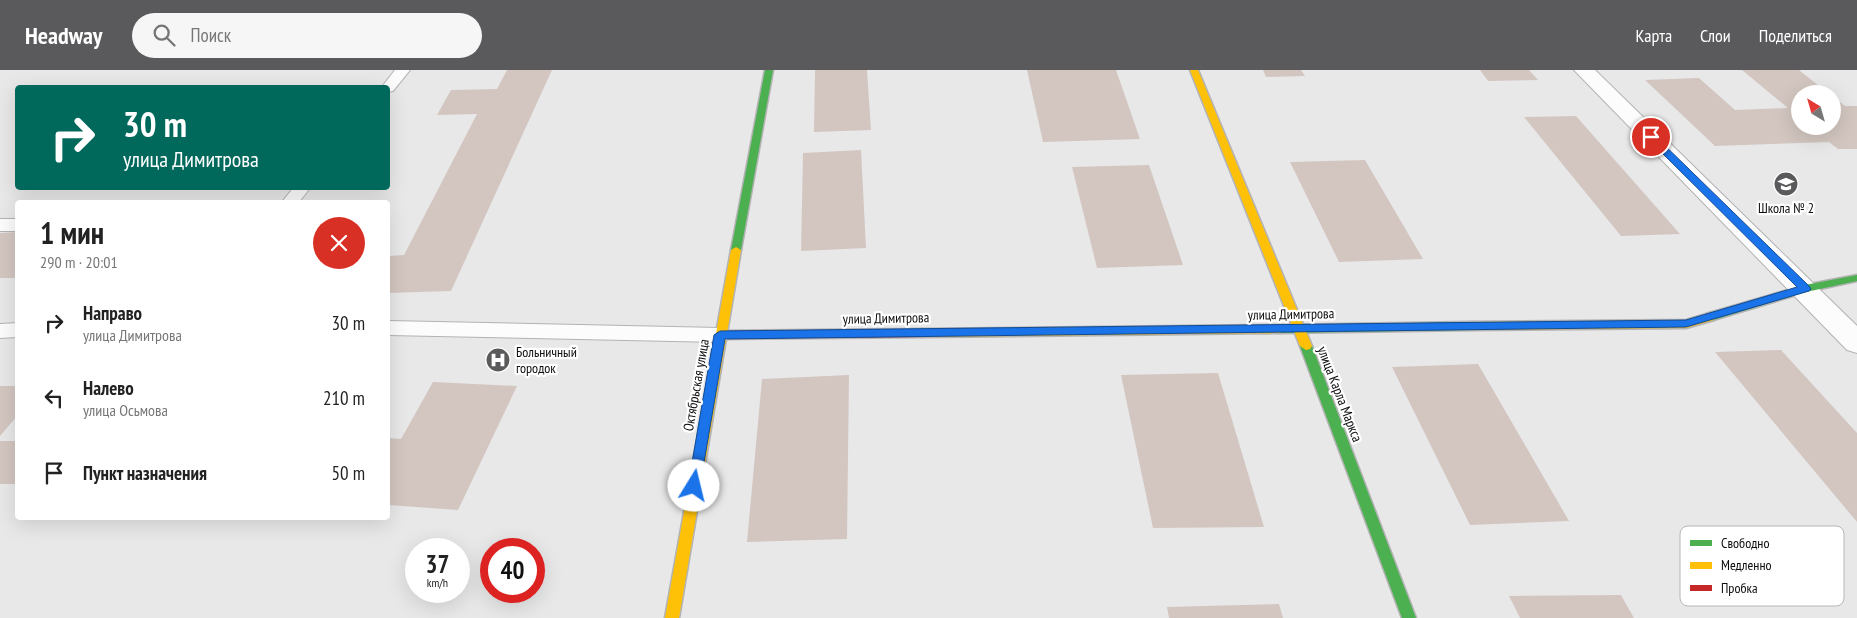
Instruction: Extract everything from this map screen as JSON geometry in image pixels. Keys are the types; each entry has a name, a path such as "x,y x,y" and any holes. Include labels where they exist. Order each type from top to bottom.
{"street":[{"name":"Октябрьская улица","path":"672,618 720,335 769,70"},
{"name":"улица Карла Маркса","path":"1194,70 1300,329 1409,618"},
{"path":"1584,70 1857,343"},
{"name":"улица Димитрова","path":"720,335 1686,324 1805,289 1857,278"}],"lane":[{"path":"390,86 403,70"},
{"path":"292,200 300,190"},
{"path":"0,225 15,225"},
{"path":"390,328 720,335"},
{"path":"0,331 15,330"}],"building":[{"path":"507,70 552,70 451,291 390,293 390,256 404,255 477,114 437,115 451,90 497,89"},
{"path":"815,70 867,70 871,130 814,132"},
{"path":"1027,70 1116,70 1140,139 1043,142"},
{"path":"1263,70 1301,70 1305,76 1266,77"},
{"path":"1480,70 1529,70 1538,80 1488,81"},
{"path":"1742,70 1799,70 1818,85 1791,85 1791,135 1841,135 1841,103 1845,106 1857,106 1857,149 1838,149 1829,142 1715,146 1645,80 1699,78 1735,110 1788,108"},
{"path":"1576,116 1680,234 1621,236 1524,117"},
{"path":"861,150 866,248 801,251 803,153"},
{"path":"1365,160 1423,259 1339,262 1290,162"},
{"path":"1149,165 1183,265 1097,268 1072,167"},
{"path":"15,232 15,278 0,278 0,233"},
{"path":"1781,350 1857,433 1857,522 1715,352"},
{"path":"1478,364 1569,521 1470,525 1392,367"},
{"path":"1218,373 1264,527 1153,528 1121,375"},
{"path":"849,375 847,539 747,542 762,379"},
{"path":"433,382 517,386 458,510 390,505 390,438 401,439"},
{"path":"0,386 15,386 15,418 0,436"},
{"path":"0,441 15,441 15,484 0,484"},
{"path":"1621,595 1634,618 1520,618 1509,596"},
{"path":"1279,604 1283,618 1169,618 1167,607"}],"traffic: fast":[{"path":"736,250 769,70"},
{"path":"1710,317 1805,289 1857,278"},
{"path":"1280,329 1472,326"},
{"path":"1306,346 1409,618"}],"traffic: slow":[{"path":"1194,70 1306,346"},
{"path":"672,618 736,250"},
{"path":"1472,326 1686,324 1710,317"},
{"path":"922,333 1280,329"}],"traffic: jam":[{"path":"720,335 922,333"}],"place":[{"name":"Школа № 2","path":"1786,184"},
{"name":"Больничный городок","path":"498,360"}],"route":[{"path":"694,486 720,335 1686,324 1805,289 1651,137"}]}
